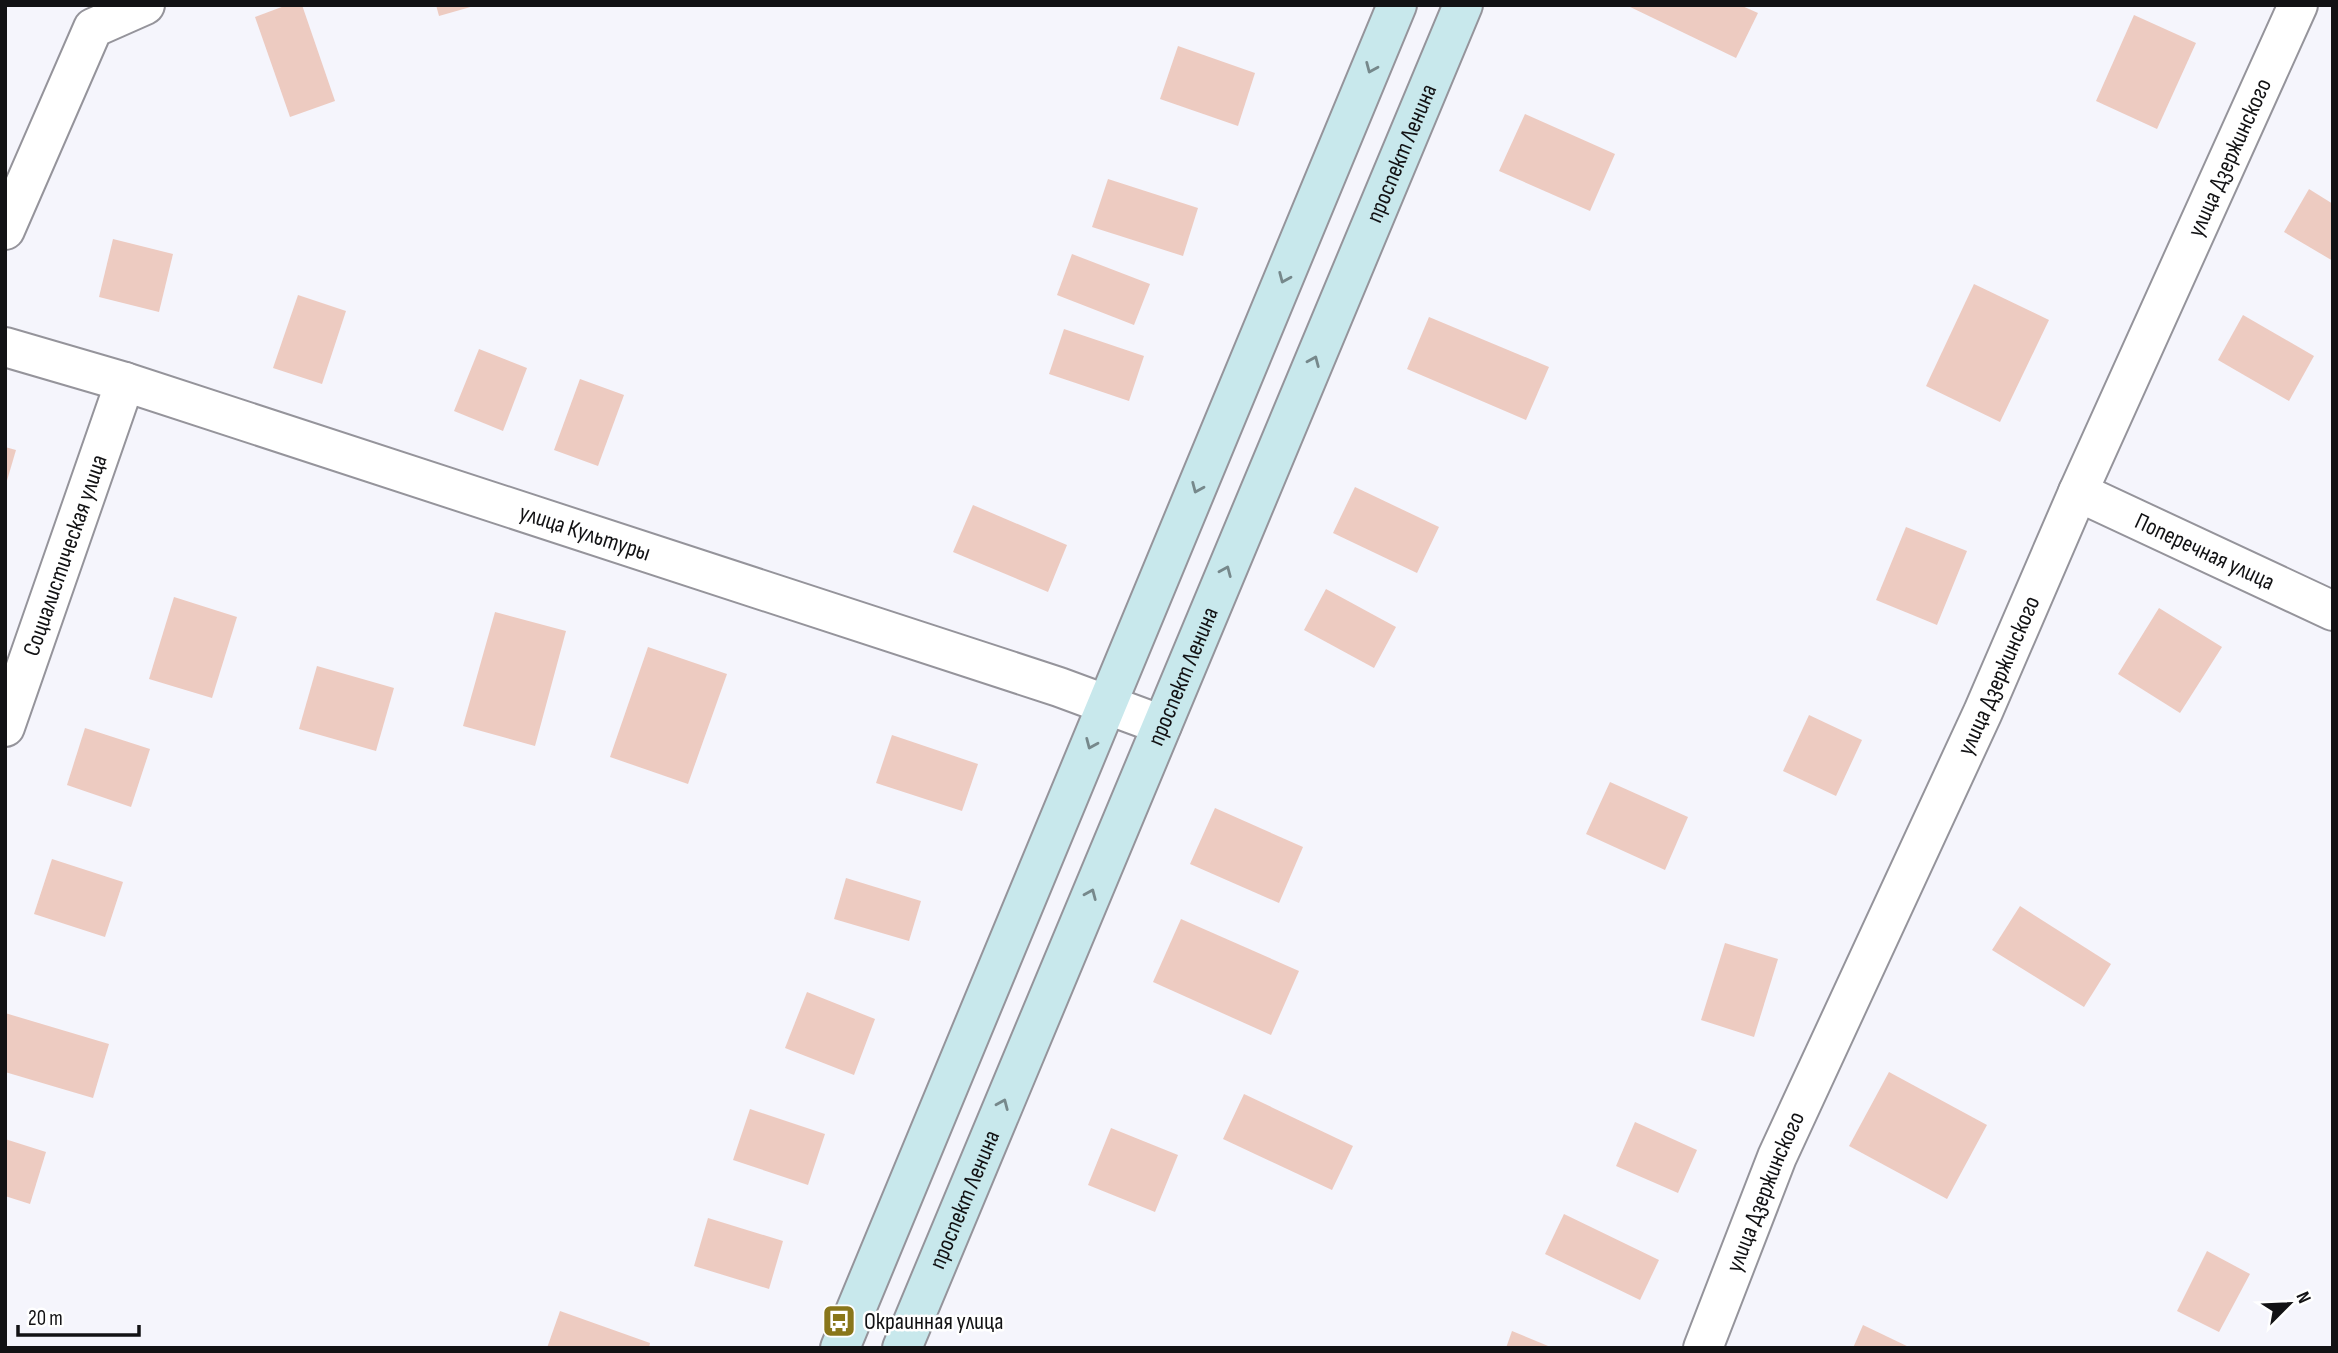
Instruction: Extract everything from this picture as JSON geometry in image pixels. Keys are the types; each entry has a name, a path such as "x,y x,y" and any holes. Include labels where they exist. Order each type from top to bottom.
{"main road":[{"path":"840,1348 1397,5"},
{"name":"проспект Ленина","path":"902,1348 1463,5"}],"street":[{"path":"5,229 93,28 145,5"},
{"name":"улица Дзержинского","path":"1703,1348 1777,1157 1983,712 2078,492 2298,5"},
{"name":"улица Культуры","path":"5,347 125,382 1107,704 1162,725"},
{"name":"Социалистическая улица","path":"5,727 125,382"},
{"name":"Поперечная улица","path":"2078,492 2333,611"}],"building":[{"path":"287,5 302,5 335,101 290,117 255,17"},
{"path":"436,5 474,5 474,6 439,16"},
{"path":"1626,5 1740,5 1758,13 1736,58"},
{"path":"2134,15 2196,43 2157,129 2096,101"},
{"path":"1178,46 1255,73 1238,126 1160,99"},
{"path":"1525,114 1615,154 1590,211 1499,171"},
{"path":"1108,179 1198,208 1183,256 1092,227"},
{"path":"2309,189 2333,204 2333,261 2284,232"},
{"path":"113,239 173,254 159,312 99,297"},
{"path":"1072,254 1150,284 1134,325 1057,295"},
{"path":"1974,284 2049,320 2000,422 1926,386"},
{"path":"298,295 346,311 322,384 273,368"},
{"path":"2243,315 2314,356 2289,401 2218,360"},
{"path":"1429,317 1549,367 1526,420 1407,369"},
{"path":"1064,329 1144,356 1129,401 1049,374"},
{"path":"479,349 527,368 503,431 454,411"},
{"path":"580,379 624,395 598,466 554,450"},
{"path":"5,447 16,450 6,484 5,484"},
{"path":"1355,487 1439,527 1417,573 1333,533"},
{"path":"973,505 1067,545 1048,592 953,552"},
{"path":"1906,527 1967,551 1937,625 1876,600"},
{"path":"1326,589 1396,627 1374,668 1304,630"},
{"path":"174,597 237,617 212,698 149,679"},
{"path":"2159,608 2222,647 2180,713 2118,674"},
{"path":"495,612 566,631 535,746 463,726"},
{"path":"648,647 727,674 688,784 610,757"},
{"path":"317,666 394,688 376,751 299,729"},
{"path":"1809,715 1862,740 1836,796 1783,771"},
{"path":"85,728 150,749 131,807 67,785"},
{"path":"892,735 978,764 962,811 876,783"},
{"path":"1610,782 1688,817 1665,870 1586,834"},
{"path":"1215,808 1303,847 1279,903 1190,864"},
{"path":"52,859 123,882 105,937 34,914"},
{"path":"846,878 921,901 909,941 834,919"},
{"path":"2020,906 2111,964 2084,1007 1992,950"},
{"path":"1181,919 1299,971 1271,1035 1153,982"},
{"path":"1725,943 1778,959 1754,1037 1701,1020"},
{"path":"807,992 875,1019 854,1075 785,1048"},
{"path":"5,1013 109,1044 93,1098 5,1072"},
{"path":"1889,1072 1987,1125 1947,1199 1849,1146"},
{"path":"1244,1094 1353,1146 1332,1190 1223,1139"},
{"path":"750,1109 825,1134 808,1185 733,1160"},
{"path":"1635,1122 1697,1150 1678,1193 1616,1166"},
{"path":"1111,1128 1178,1155 1155,1212 1088,1185"},
{"path":"5,1139 46,1152 30,1204 5,1196"},
{"path":"1564,1214 1659,1260 1640,1300 1545,1254"},
{"path":"708,1218 783,1241 769,1289 694,1266"},
{"path":"2207,1251 2250,1274 2219,1332 2177,1311"},
{"path":"560,1311 650,1343 649,1348 547,1348"},
{"path":"1863,1325 1911,1348 1853,1348"},
{"path":"1512,1331 1553,1348 1506,1348"}],"place":[{"name":"Окраинная улица","path":"839,1321"}]}
